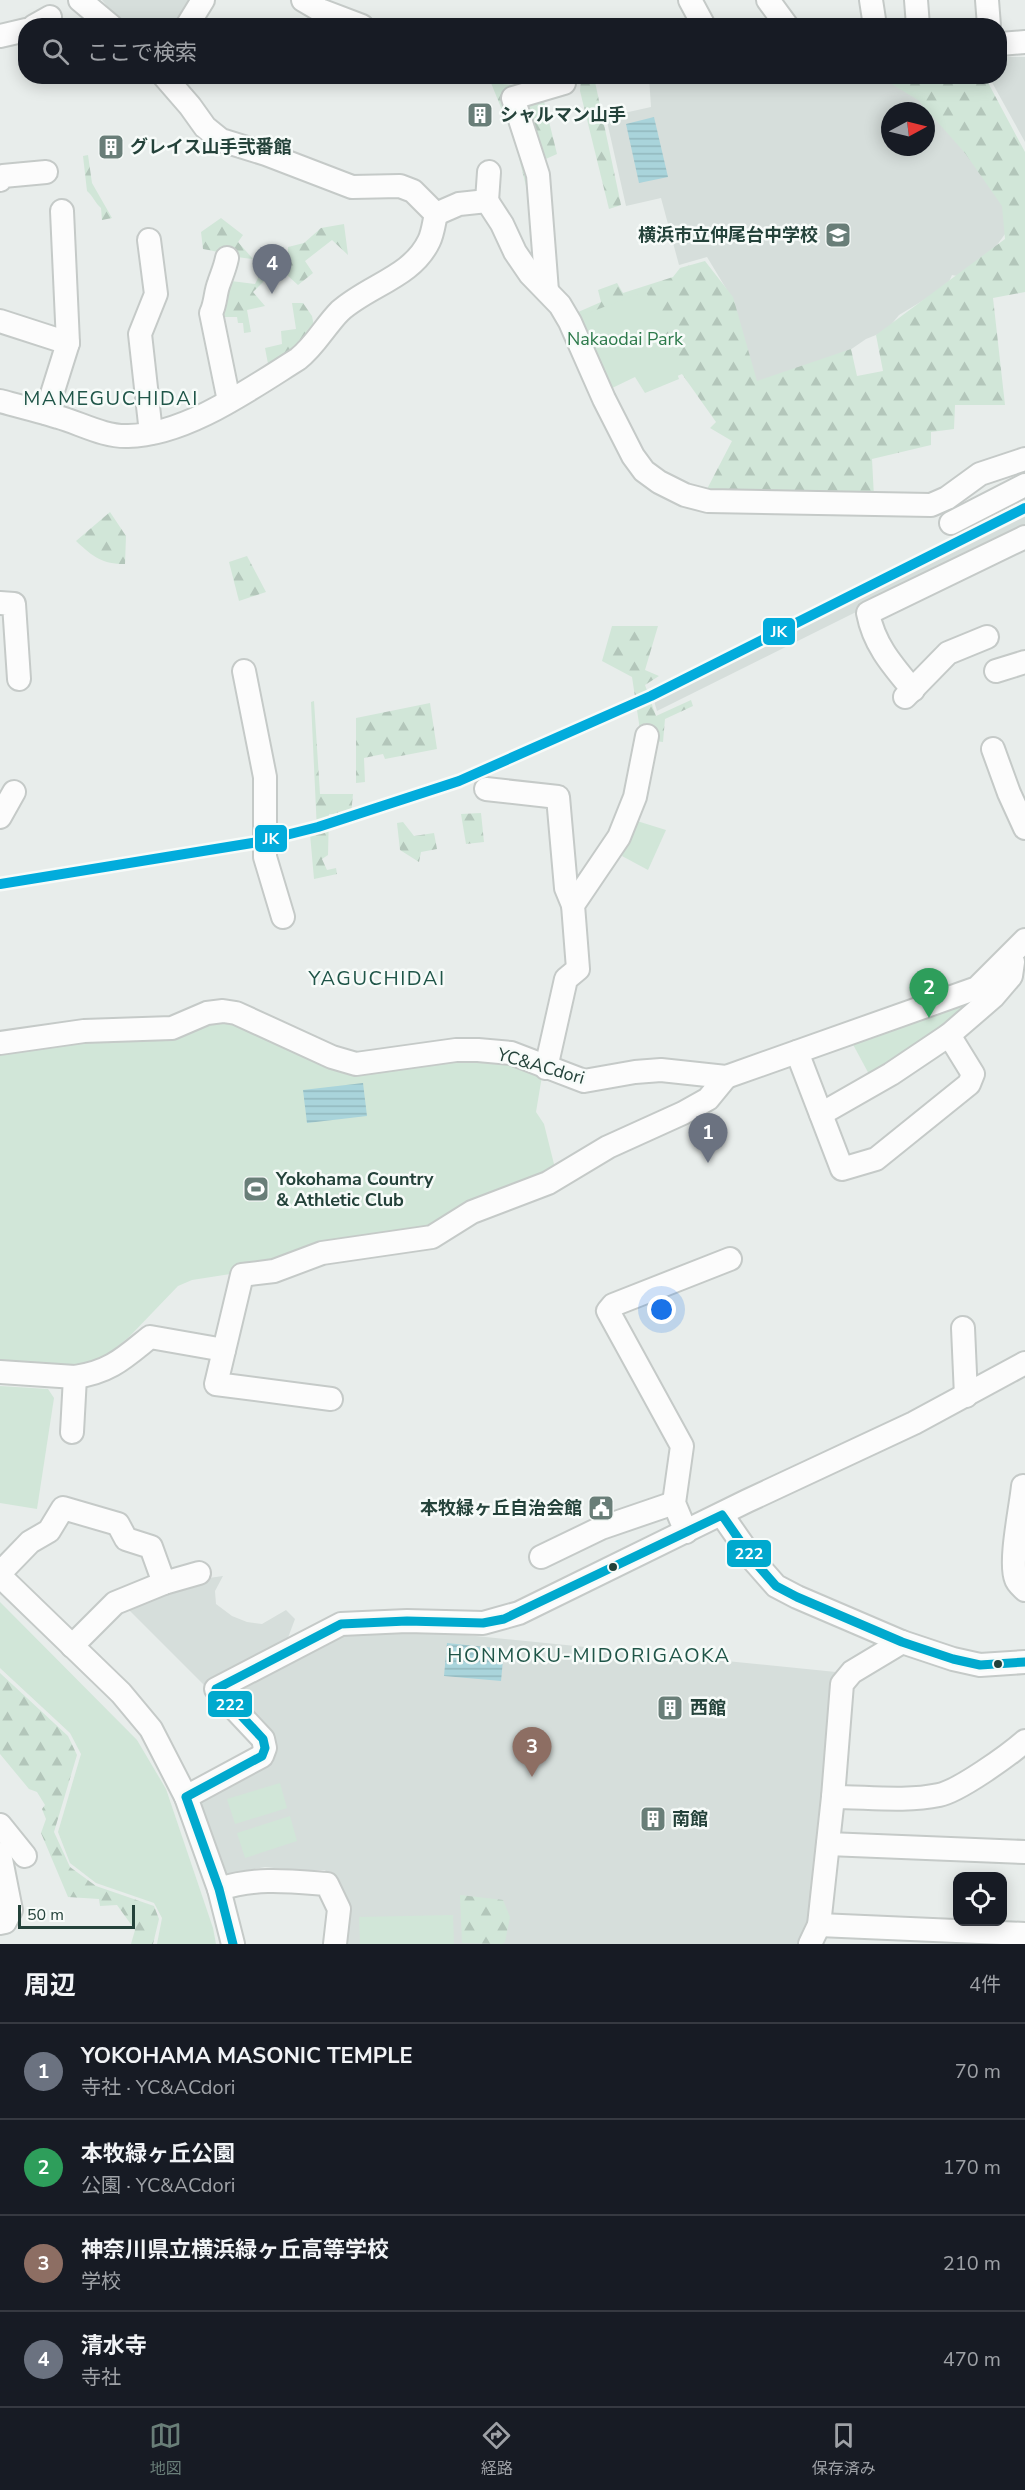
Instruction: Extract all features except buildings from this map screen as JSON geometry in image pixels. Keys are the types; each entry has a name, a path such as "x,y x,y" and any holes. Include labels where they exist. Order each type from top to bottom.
{"street":[{"path":"80,0 101,18"},
{"path":"192,18 203,0"},
{"path":"303,0 342,18"},
{"path":"690,0 700,18"},
{"path":"768,0 781,18"},
{"path":"871,0 874,18"},
{"path":"916,0 917,18"},
{"path":"987,0 988,18"},
{"path":"0,36 18,32"},
{"path":"1007,43 1025,42"},
{"path":"171,84 205,126 221,140 266,154 352,187 400,186 412,191 436,214"},
{"path":"547,291 538,175 513,98 561,84"},
{"path":"0,180 3,176 46,172"},
{"path":"489,172 487,201 530,274 560,305 570,322 604,399 633,456 645,471 659,482 685,495 708,501 931,505 947,498 980,474 1025,459"},
{"path":"436,214 459,204 487,201"},
{"path":"46,413 68,343 62,211"},
{"path":"0,401 46,413 103,433 127,437 151,433 188,422 215,410 306,352 326,327 354,299 375,285 404,272 429,240 436,214"},
{"path":"148,241 156,294 140,334 151,433"},
{"path":"227,258 224,276 219,283 216,302 211,313 229,401"},
{"path":"0,321 68,343"},
{"path":"951,523 1025,485"},
{"path":"987,637 948,653 909,693 884,655 871,628 868,613 1025,537"},
{"path":"0,603 14,604 19,679"},
{"path":"996,671 1025,662"},
{"path":"244,671 265,777 265,857 283,917"},
{"path":"573,905 619,837 635,796 647,736"},
{"path":"993,749 1025,828"},
{"path":"486,789 558,797 566,888 573,905 578,969 566,979 546,1068"},
{"path":"0,817 14,792"},
{"path":"821,1114 891,1074 950,1035 993,997 1011,976 1020,946"},
{"name":"YC&ACdori","path":"0,1043 84,1031 172,1028 207,1013 223,1011 236,1013 332,1057 356,1064 456,1050 478,1050 511,1053 584,1082 635,1072 661,1070 726,1077 977,988 1020,946"},
{"path":"797,1052 842,1168 876,1160 969,1084 973,1074 950,1035"},
{"path":"331,1399 216,1384 242,1275 274,1271 322,1253 432,1237 472,1212 548,1183 608,1147 683,1113 708,1099 726,1077"},
{"path":"686,1532 674,1503 682,1446 608,1311 613,1305 730,1259"},
{"path":"963,1328 966,1396"},
{"path":"0,1372 75,1377 104,1371 115,1366 150,1337 224,1350"},
{"path":"186,1797 262,1756 265,1748 263,1739 216,1689 341,1624 483,1623 504,1619 966,1396 1025,1363"},
{"path":"72,1432 75,1377"},
{"path":"1023,1486 1015,1549 1015,1575 1025,1590"},
{"path":"541,1557 601,1528 674,1503"},
{"path":"164,1583 151,1547 126,1539 118,1524 63,1508 49,1531 30,1542 0,1574 121,1693 151,1729 186,1797 219,1889 233,1944"},
{"path":"722,1515 754,1561 776,1586 902,1642 975,1665 1025,1662"},
{"path":"72,1646 115,1603 164,1583 199,1573"},
{"path":"902,1642 852,1672 842,1684 828,1844 814,1934 1025,1934"},
{"path":"833,1797 915,1798 942,1795 969,1780 1025,1741"},
{"path":"0,1825 25,1856"},
{"path":"828,1844 1025,1852"},
{"path":"0,1854 11,1910 5,1922 0,1923"},
{"path":"219,1889 242,1882 264,1880 327,1884 339,1909 335,1944"}],"shaded area":[{"path":"102,0 192,0 181,18 118,18"},
{"path":"1007,57 1025,57 1025,142 993,84 1007,84"},
{"name":"横浜市立仲尾台中学校","path":"649,84 896,84 926,97 930,102 881,102 881,156 935,156 935,108 1020,214 979,269 977,280 952,275 947,286 899,315 886,331 866,339 802,383 752,384 730,295 707,257 679,265 661,198 626,206 606,117 651,107"},
{"path":"1025,500 1025,528 657,711 650,688 747,643"},
{"path":"223,1576 215,1591 216,1604 232,1616 247,1622 262,1624 286,1610 295,1619 286,1643 204,1685 125,1606 195,1580"},
{"path":"344,1628 456,1634 836,1672 812,1932 802,1944 347,1944 351,1907 325,1870 265,1867 227,1874 200,1800 271,1758 235,1698 243,1682"}],"green space":[{"path":"491,84 525,86 543,97 557,154 530,166 533,194 528,194 515,142"},
{"path":"580,84 595,84 621,205 609,209 580,91"},
{"path":"892,84 989,84 1025,152 1025,292 993,298 1005,405 955,405 954,429 931,432 931,445 872,459 874,497 706,491 732,441 710,428 716,422 682,374 649,388 576,313 601,302 598,290 617,283 623,293 673,277 680,268 705,261 733,297 757,381 851,349 857,376 883,371 876,335 1005,239 1002,206 965,153 935,119 935,102 920,102"},
{"path":"88,155 92,183 112,218 102,220 101,208 87,191 83,156"},
{"path":"221,218 243,235 238,242 253,259 203,249 201,232"},
{"path":"344,224 348,255 332,240 305,261 313,273 298,285 287,275 281,281 273,273 288,259 288,247 304,243 321,228"},
{"path":"261,272 267,278 253,292 265,306 247,310 251,332 244,333 243,323 238,323 237,317 220,317 223,280 255,284"},
{"name":"Nakaodai Park","path":"646,291 679,379 645,393 635,377 606,391 575,318"},
{"path":"292,303 303,303 312,316 315,331 269,369 265,348 282,344 281,331 296,329"},
{"path":"110,512 126,536 125,564 110,563 98,558 76,541"},
{"path":"247,556 266,592 239,601 229,562"},
{"path":"612,626 658,626 645,670 659,676 645,685 656,716 691,700 693,706 665,719 663,742 655,741 640,730 632,677 602,661"},
{"path":"314,701 320,794 353,794 351,814 329,814 328,855 322,859 327,870 336,868 337,874 314,879 310,834 317,831 311,702"},
{"path":"430,703 437,749 385,759 383,754 364,758 365,782 356,783 356,718"},
{"path":"481,813 484,842 466,844 461,814"},
{"path":"637,821 666,830 648,870 622,856"},
{"path":"403,822 414,836 434,833 437,849 421,852 419,862 400,850 397,823"},
{"path":"977,999 915,1048 870,1076 849,1037"},
{"name":"Yokohama Country & Athletic Club","path":"233,1017 317,1054 486,1055 543,1070 536,1112 544,1124 556,1172 424,1236 275,1267 192,1280 178,1286 129,1337 87,1371 0,1367 0,1049"},
{"path":"0,1386 48,1389 54,1398 37,1509 0,1503"},
{"path":"0,1602 137,1740 166,1789 213,1928 216,1944 157,1944 162,1918 154,1903 96,1883 70,1863 58,1832 81,1754 70,1733 0,1668"},
{"path":"0,1673 68,1736 77,1755 54,1832 70,1867 96,1886 154,1906 159,1919 153,1944 131,1944 135,1930 117,1905 100,1906 99,1899 68,1897 41,1833 46,1819 42,1809 45,1805 37,1792 29,1789 0,1754"},
{"path":"280,1783 287,1808 235,1824 227,1799"},
{"path":"290,1816 297,1841 245,1858 237,1833"},
{"path":"460,1895 503,1900 510,1917 505,1942 502,1944 462,1943"},
{"path":"453,1915 454,1944 360,1944 359,1917"}],"water":[{"path":"654,117 668,177 639,183 626,124"},
{"path":"363,1083 367,1116 307,1123 303,1090"},
{"path":"447,1643 504,1649 501,1681 444,1676"}],"transit line":[{"name":"JK","path":"0,884 258,842 318,827 459,781 651,696 1025,508"},
{"name":"222","path":"233,1944 219,1889 186,1797 262,1756 265,1748 263,1739 216,1689 341,1624 407,1621 483,1623 504,1619 722,1515 754,1561 776,1586 797,1597 902,1642 953,1659 980,1665 1025,1662"}],"place":[{"name":"シャルマン山手","path":"480,115"},
{"name":"グレイス山手弐番館","path":"111,147"},
{"name":"横浜市立仲尾台中学校","path":"838,235"},
{"name":"清水寺","path":"272,294"},
{"name":"本牧緑ヶ丘公園","path":"929,1018"},
{"name":"YOKOHAMA MASONIC TEMPLE","path":"708,1163"},
{"name":"Yokohama Country & Athletic Club","path":"256,1189"},
{"name":"本牧緑ヶ丘自治会館","path":"601,1508"},
{"name":"西館","path":"670,1708"},
{"name":"神奈川県立横浜緑ヶ丘高等学校","path":"532,1777"},
{"name":"南館","path":"653,1819"}],"district":[{"name":"MAMEGUCHIDAI","path":"111,398"},
{"name":"YAGUCHIDAI","path":"377,978"},
{"name":"HONMOKU-MIDORIGAOKA","path":"589,1655"}]}
